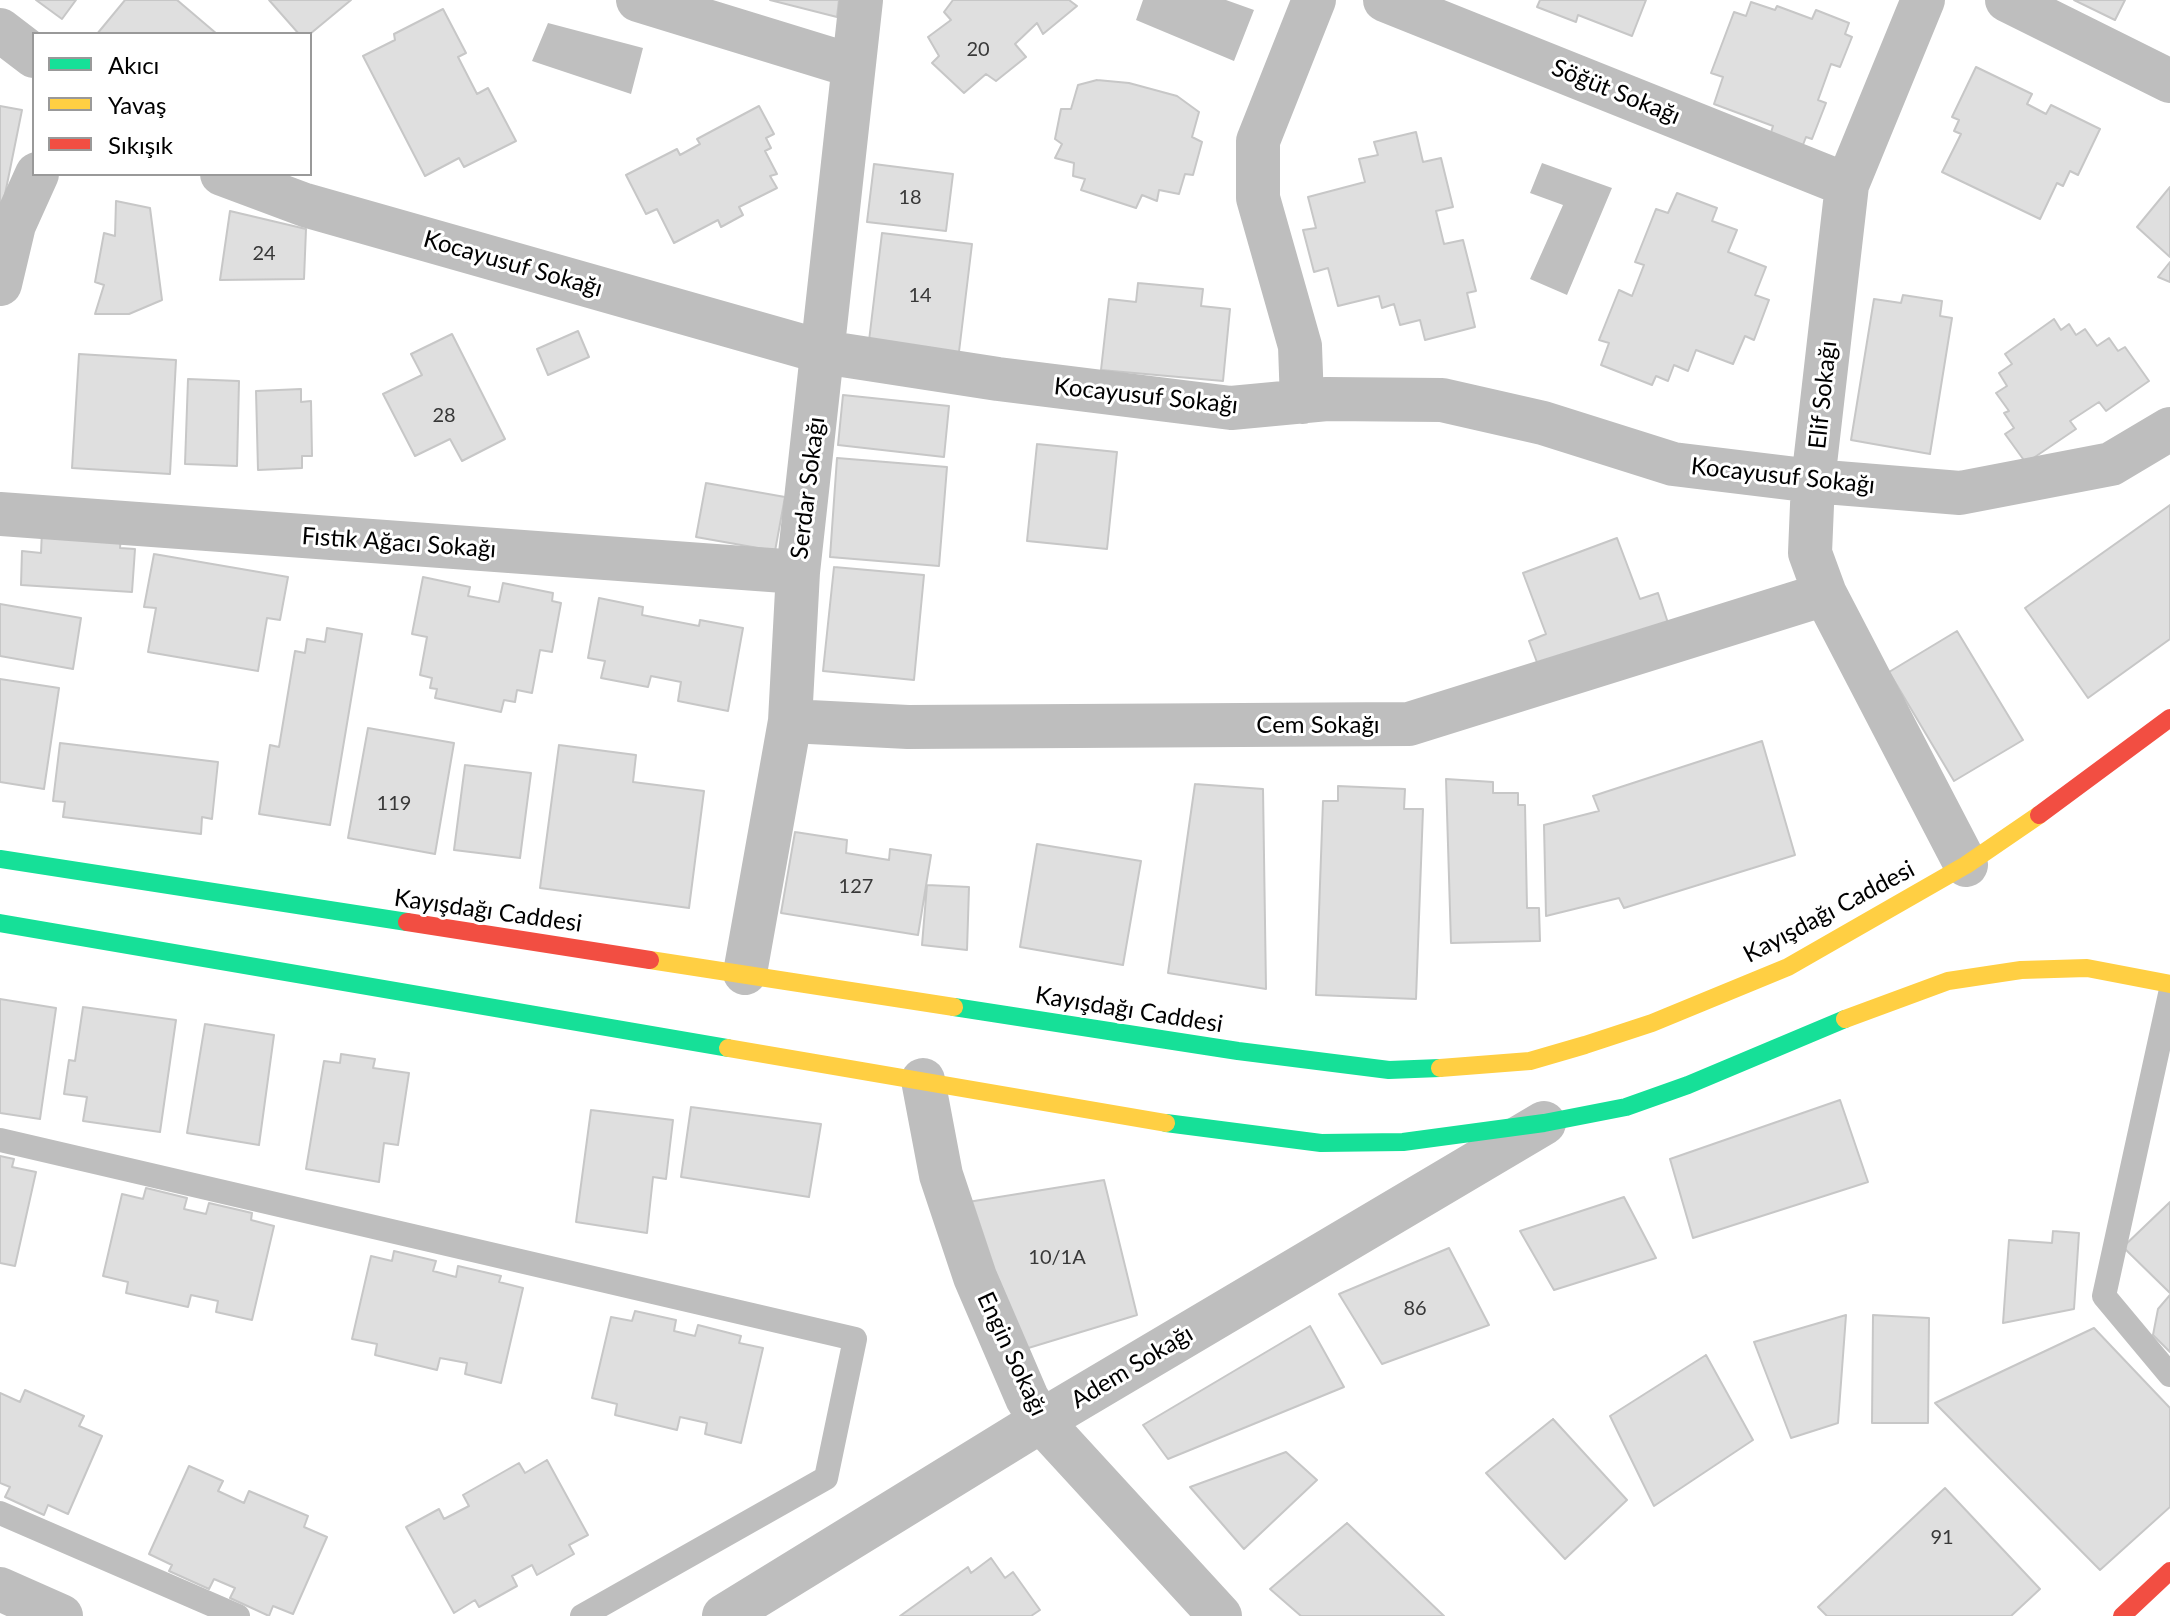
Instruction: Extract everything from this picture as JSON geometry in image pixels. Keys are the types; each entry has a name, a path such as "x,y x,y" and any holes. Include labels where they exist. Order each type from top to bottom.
{"main road":[{"name":"Kayışdağı Caddesi","path":"0,859 1238,1051 1389,1070 1453,1068 1530,1061 1652,1023 1788,967 1966,865 2170,718"},
{"path":"0,923 1210,1130 1321,1143 1403,1142 1544,1123 1626,1107 1688,1085 1869,1009 1948,981 2021,970 2087,968 2170,984"},
{"path":"2122,1616 2170,1571"}],"street":[{"path":"638,0 853,66"},
{"name":"Serdar Sokağı","path":"745,973 790,721 798,572 861,0"},
{"path":"1302,402 1300,346 1258,198 1258,141 1314,0"},
{"name":"Söğüt Sokağı","path":"1385,0 1847,185"},
{"name":"Elif Sokağı","path":"1923,0 1847,185 1813,481 1810,553 1825,594 1966,865"},
{"path":"2007,0 2170,81"},
{"path":"0,30 32,54"},
{"path":"0,284 14,225 36,176"},
{"name":"Kocayusuf Sokağı","path":"227,176 305,205 823,352 998,379 1231,408 1327,399 1442,400 1543,423 1673,464 1813,481 1960,493 2111,464 2170,429"},
{"name":"Fıstık Ağacı Sokağı","path":"0,514 798,572"},
{"name":"Cem Sokağı","path":"790,721 908,727 1409,724 1825,594"},
{"name":"Engin Sokağı","path":"923,1080 941,1175 975,1277 1027,1398 1041,1421 1220,1616"},
{"name":"Adem Sokağı","path":"724,1616 1041,1421 1544,1123"},
{"path":"0,1589 61,1616"}],"lane":[{"path":"2170,994 2104,1296 2170,1375"},
{"path":"0,1140 855,1339 826,1478 582,1616"},
{"path":"0,1513 238,1616"}],"shaded area":[{"path":"1143,0 1226,0 1254,10 1234,61 1136,20"},
{"path":"548,23 643,48 631,94 532,61"},
{"path":"1542,163 1612,188 1567,295 1530,279 1563,205 1530,193"}],"building":[{"path":"36,0 76,0 62,19"},
{"path":"125,0 177,0 215,32 99,32"},
{"path":"269,0 351,0 312,32 297,32"},
{"path":"770,0 839,0 837,17"},
{"path":"953,0 1069,0 1077,6 1043,34 1037,23 1015,44 1026,57 996,81 986,74 964,93 932,63 939,56 928,37 951,20 944,12"},
{"path":"1540,0 1646,0 1632,36 1578,15 1576,22 1537,7"},
{"path":"2074,0 2125,0 2115,20"},
{"path":"1751,2 1775,10 1777,6 1812,19 1816,10 1849,23 1845,34 1852,37 1840,67 1831,64 1818,100 1826,103 1812,139 1806,137 1801,150 1769,139 1773,126 1714,104 1723,77 1711,73 1734,12 1746,16"},
{"path":"443,9 466,53 458,57 477,94 488,88 516,141 464,167 459,158 425,176 363,56 395,40 394,34"},
{"path":"1976,67 2032,94 2027,104 2046,114 2051,105 2100,129 2078,175 2070,171 2063,186 2057,183 2040,219 1942,172 1961,134 1954,131 1959,120 1952,117"},
{"path":"1097,80 1129,83 1177,96 1199,112 1192,137 1202,142 1193,175 1185,174 1179,194 1159,190 1157,201 1142,195 1136,208 1081,190 1085,179 1073,176 1074,163 1055,158 1062,144 1055,139 1061,109 1071,109 1078,85"},
{"path":"0,106 22,110 0,219"},
{"path":"759,106 774,134 766,138 771,148 765,151 777,174 770,176 777,188 739,207 743,215 721,227 718,220 674,243 657,209 646,214 626,175 677,149 680,155 700,144 697,139"},
{"path":"1416,132 1423,162 1441,158 1453,207 1436,211 1444,244 1463,240 1476,291 1467,293 1475,327 1425,340 1420,320 1400,325 1394,304 1382,308 1379,296 1338,306 1328,268 1314,272 1303,230 1316,228 1308,197 1365,182 1359,159 1378,155 1374,142"},
{"path":"874,164 953,174 946,231 867,222"},
{"path":"2170,187 2170,257 2137,227"},
{"path":"1677,193 1717,208 1712,221 1737,230 1728,252 1766,267 1755,295 1769,300 1754,340 1745,336 1733,364 1696,350 1688,371 1674,365 1668,381 1656,376 1652,385 1601,365 1609,343 1599,340 1619,290 1632,296 1644,265 1635,262 1656,209 1668,213"},
{"path":"116,201 150,208 162,300 129,314 95,314 104,285 95,282 104,233 115,236"},
{"path":"230,211 306,229 304,279 220,280"},
{"path":"882,233 972,244 958,360 868,349"},
{"path":"2170,262 2170,282 2158,277"},
{"path":"1138,283 1203,289 1201,306 1230,309 1223,381 1101,370 1109,299 1136,302"},
{"path":"1903,295 1942,301 1940,316 1952,318 1930,454 1851,440 1874,299 1901,303"},
{"path":"2054,319 2061,330 2069,324 2076,335 2085,329 2097,346 2109,338 2118,351 2125,347 2149,381 2106,411 2099,402 2070,421 2076,429 2026,463 2005,434 2014,428 2004,413 2009,411 1996,393 2007,386 1999,373 2012,364 2005,354"},
{"path":"578,331 589,357 548,375 537,349"},
{"path":"452,334 505,439 462,461 450,439 415,456 383,394 422,375 411,354"},
{"path":"79,354 176,360 170,474 72,468"},
{"path":"188,379 239,381 237,466 185,464"},
{"path":"301,389 301,402 311,401 312,456 302,456 302,468 258,470 256,391"},
{"path":"843,395 949,406 944,457 838,445"},
{"path":"1037,444 1117,452 1107,549 1027,541"},
{"path":"837,458 947,467 939,566 830,557"},
{"path":"706,483 785,497 775,551 696,537"},
{"path":"2170,505 2170,639 2088,698 2025,608"},
{"path":"42,531 121,535 120,548 135,549 132,592 21,585 22,551 41,553"},
{"path":"1617,538 1640,599 1658,593 1669,626 1541,673 1529,641 1546,634 1523,573"},
{"path":"154,554 288,577 280,620 267,618 258,671 148,652 156,608 144,607"},
{"path":"834,567 924,575 914,680 823,671"},
{"path":"423,577 470,587 468,596 499,602 503,583 553,593 552,601 561,603 552,652 540,650 532,693 517,690 515,702 504,700 501,712 435,698 437,689 430,688 432,678 420,675 427,637 412,634"},
{"path":"599,598 643,607 642,615 699,626 700,620 743,628 728,711 678,701 681,682 651,676 648,687 601,678 605,661 588,658"},
{"path":"0,604 81,618 73,669 0,656"},
{"path":"327,628 362,634 330,825 259,814 270,745 279,747 295,651 305,653 307,639 325,642"},
{"path":"1957,631 2023,740 1954,781 1889,672"},
{"path":"0,679 59,688 44,789 0,782"},
{"path":"368,728 454,743 435,854 348,838"},
{"path":"1762,741 1795,855 1624,908 1619,898 1546,916 1544,825 1599,811 1593,796"},
{"path":"60,743 218,762 212,819 202,817 201,834 63,817 65,802 53,801"},
{"path":"559,745 636,755 633,782 704,791 689,908 540,888"},
{"path":"465,765 531,773 520,858 454,850"},
{"path":"1446,779 1493,782 1493,793 1518,793 1518,805 1525,805 1527,908 1539,908 1540,941 1451,943"},
{"path":"1195,784 1263,789 1266,989 1168,973"},
{"path":"1338,786 1405,789 1404,809 1423,809 1416,999 1316,995 1323,801 1338,801"},
{"path":"795,832 847,840 846,853 889,860 890,849 931,855 918,935 781,913"},
{"path":"1037,844 1141,861 1123,965 1020,947"},
{"path":"927,885 969,887 967,950 922,945"},
{"path":"0,999 56,1008 40,1119 0,1113"},
{"path":"83,1007 176,1020 160,1132 83,1121 87,1097 64,1094 69,1060 75,1061"},
{"path":"205,1024 274,1035 259,1145 187,1133"},
{"path":"341,1054 375,1059 373,1068 409,1073 398,1145 384,1143 379,1182 306,1169 324,1061 340,1063"},
{"path":"1840,1100 1868,1182 1693,1238 1670,1159"},
{"path":"691,1107 821,1124 809,1197 681,1177"},
{"path":"591,1110 673,1120 666,1179 653,1177 647,1233 576,1222"},
{"path":"0,1156 14,1159 12,1167 36,1172 15,1266 0,1263"},
{"path":"1104,1180 1137,1315 1025,1349 968,1202"},
{"path":"146,1188 187,1198 184,1209 206,1214 209,1203 252,1213 251,1220 274,1226 252,1320 216,1312 218,1301 191,1295 188,1307 126,1293 128,1282 103,1276 122,1194 143,1199"},
{"path":"1624,1197 1656,1258 1554,1290 1520,1231"},
{"path":"2170,1202 2170,1293 2123,1247"},
{"path":"2053,1231 2079,1233 2074,1309 2003,1323 2009,1240 2052,1243"},
{"path":"1449,1248 1489,1325 1382,1364 1339,1294"},
{"path":"394,1251 436,1261 433,1271 456,1277 458,1266 501,1276 499,1282 523,1288 501,1383 465,1374 467,1363 440,1358 437,1370 375,1355 377,1344 352,1339 371,1256 392,1261"},
{"path":"2170,1295 2170,1352 2153,1335 2158,1309"},
{"path":"635,1311 676,1320 674,1331 695,1336 698,1325 741,1336 739,1343 763,1348 741,1443 705,1434 707,1423 680,1417 677,1430 615,1415 617,1404 592,1398 611,1317 632,1321"},
{"path":"1846,1315 1838,1423 1791,1438 1754,1342"},
{"path":"1873,1315 1929,1318 1928,1423 1872,1423"},
{"path":"1310,1326 1344,1387 1168,1459 1143,1425"},
{"path":"2094,1328 2170,1408 2170,1507 2100,1570 1935,1403"},
{"path":"1706,1355 1753,1440 1654,1506 1610,1416"},
{"path":"25,1390 84,1416 79,1426 102,1436 68,1514 48,1505 44,1515 5,1497 10,1487 0,1483 0,1393 20,1402"},
{"path":"1553,1419 1627,1500 1565,1559 1486,1473"},
{"path":"1286,1452 1317,1480 1244,1549 1190,1487"},
{"path":"547,1460 588,1535 569,1545 574,1554 537,1575 532,1565 512,1576 517,1586 479,1607 475,1600 454,1613 406,1527 439,1509 444,1519 469,1506 463,1495 519,1463 525,1473"},
{"path":"189,1466 223,1481 218,1491 244,1503 249,1491 308,1516 304,1527 327,1537 293,1614 273,1606 269,1616 230,1598 235,1588 214,1579 209,1589 169,1571 172,1565 149,1554"},
{"path":"1945,1488 2040,1589 2011,1616 1827,1616 1818,1607"},
{"path":"1347,1523 1444,1616 1301,1616 1270,1589"},
{"path":"991,1558 1005,1578 1013,1572 1040,1610 1031,1616 900,1616 968,1567 971,1573"}],"traffic: fast":[{"path":"0,859 407,922"},
{"path":"0,923 728,1048"},
{"path":"954,1007 1238,1051 1389,1070 1440,1068"},
{"path":"1166,1123 1321,1143 1403,1142 1544,1123 1626,1107 1688,1085 1845,1019"}],"traffic: slow":[{"path":"1440,1068 1530,1061 1652,1023 1788,967 1966,865 2039,815"},
{"path":"650,960 954,1007"},
{"path":"1845,1019 1948,981 2021,970 2087,968 2170,984"},
{"path":"728,1048 1166,1123"}],"traffic: jam":[{"path":"2039,815 2170,718"},
{"path":"407,922 650,960"},
{"path":"2122,1616 2170,1571"}]}
